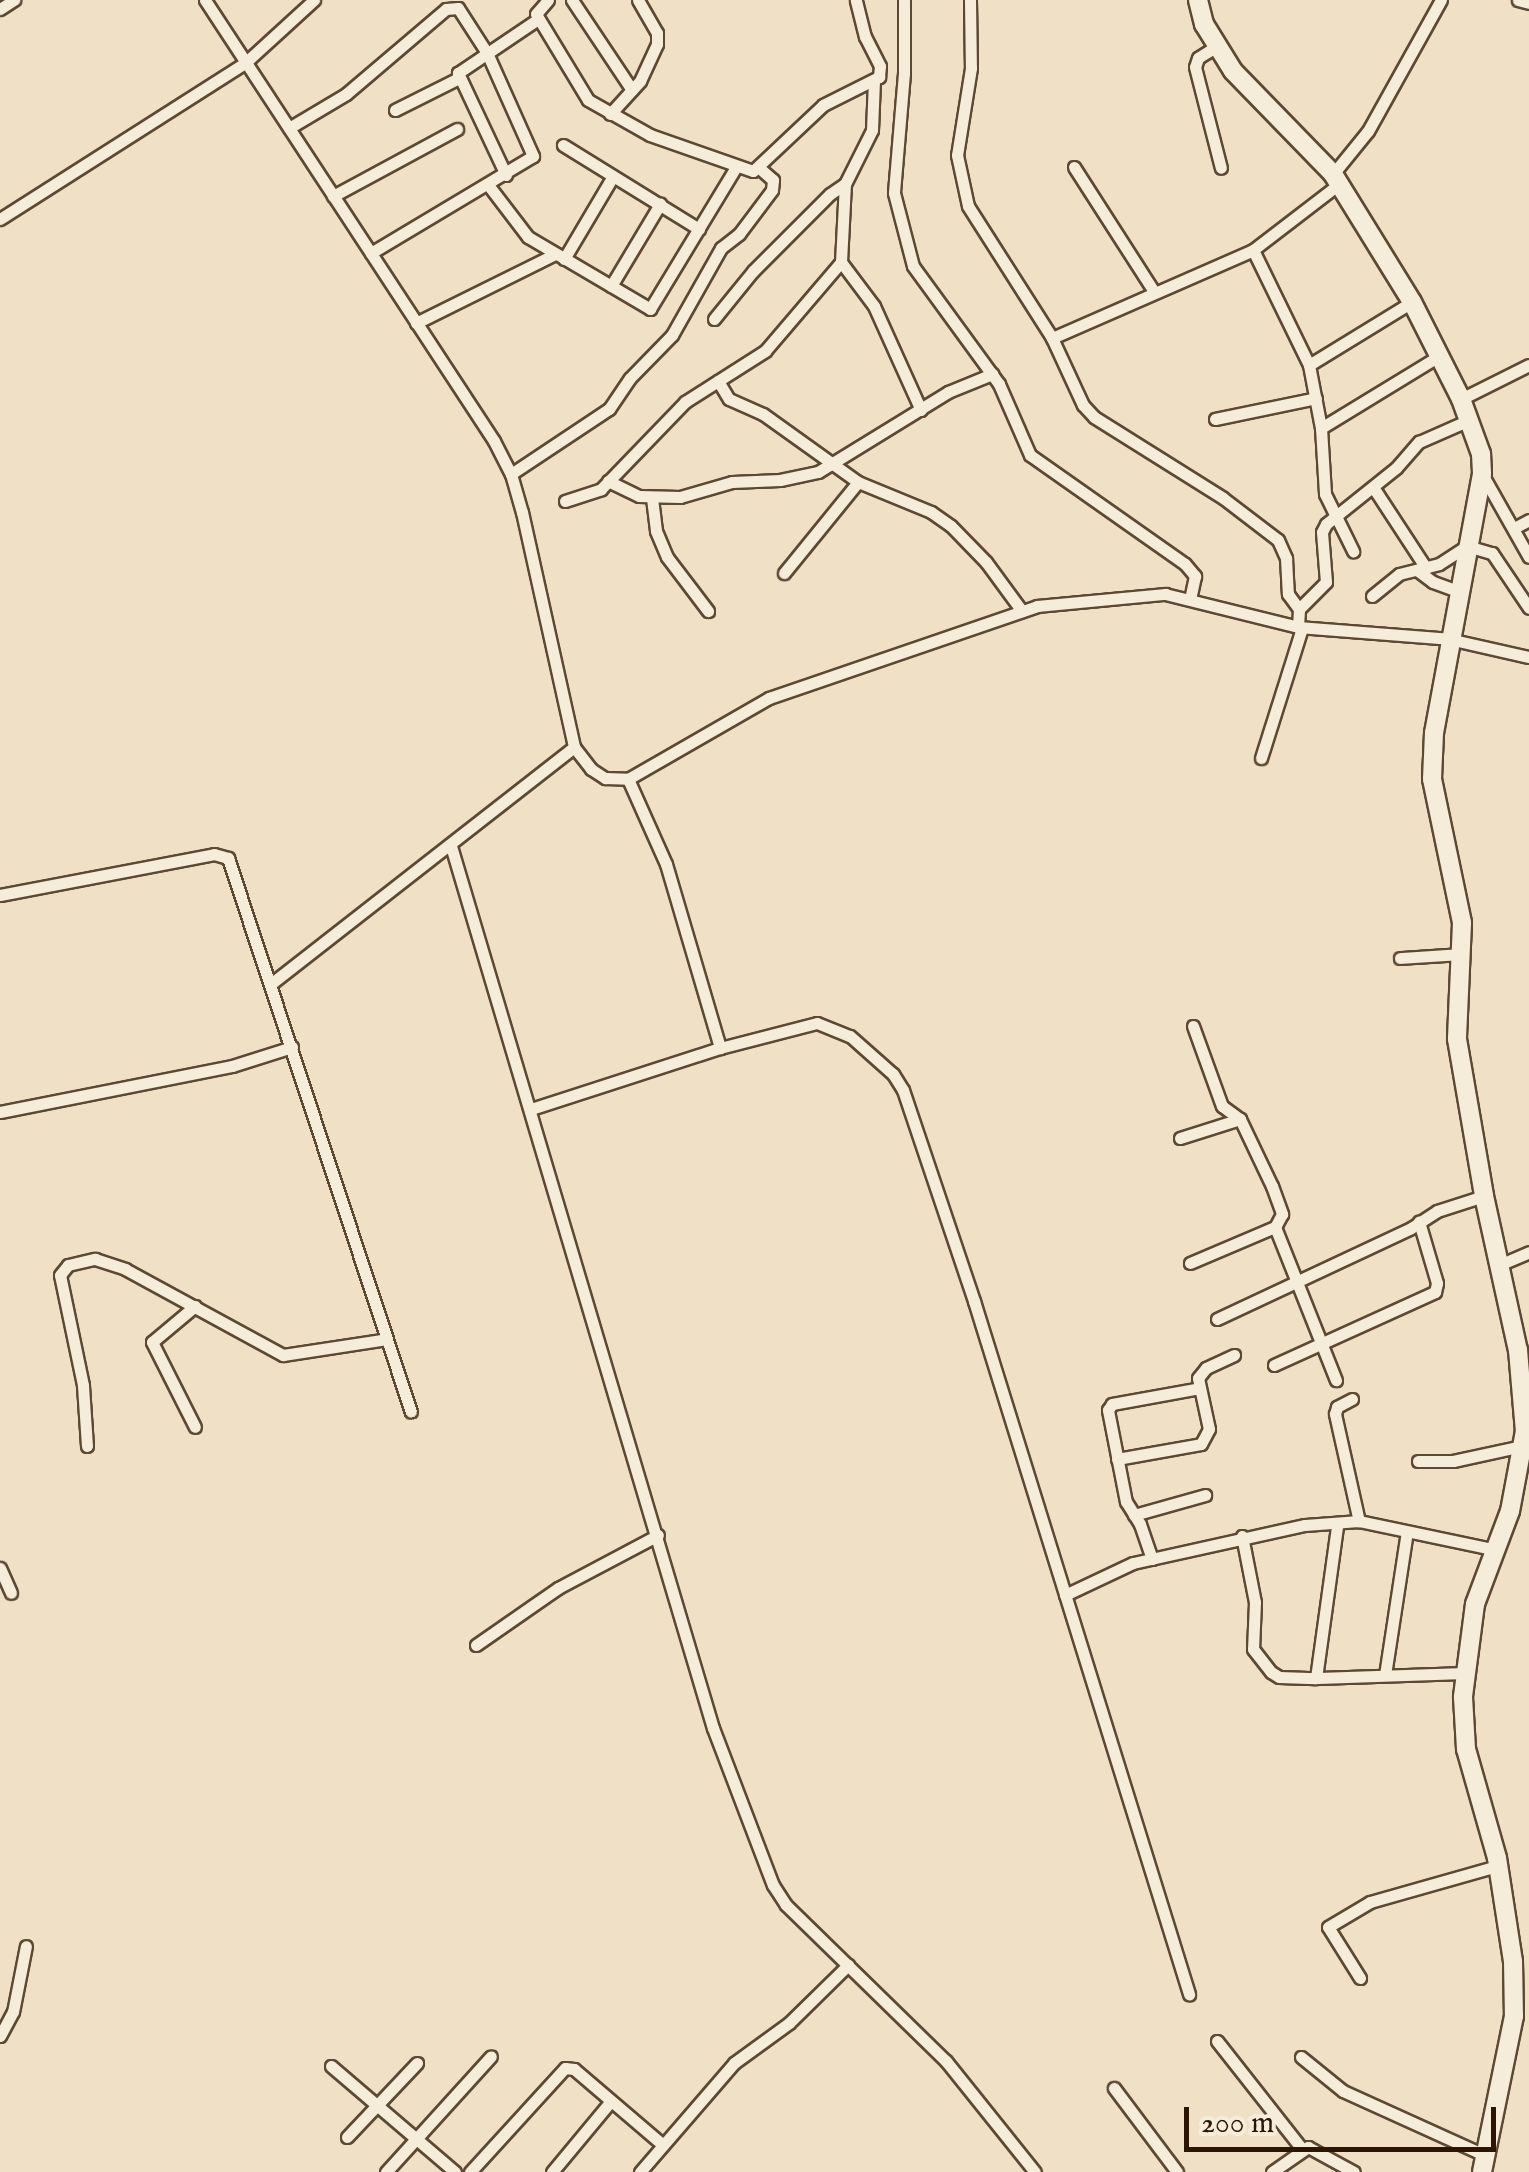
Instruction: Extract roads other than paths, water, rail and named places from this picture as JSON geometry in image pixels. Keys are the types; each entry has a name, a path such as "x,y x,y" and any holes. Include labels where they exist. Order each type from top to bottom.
{"street":[{"path":"0,9 14,0"},
{"path":"205,0 511,474 574,746 590,770 605,778 628,779 769,698 1022,611 1157,593 1297,627 1448,639 1529,657"},
{"path":"0,218 244,60 314,0"},
{"path":"548,0 536,9 538,19 582,92 610,114 650,135 753,171 823,105 854,86 874,81"},
{"path":"572,0 632,90"},
{"path":"610,114 646,72 658,39 638,0"},
{"path":"565,501 594,494 684,402 765,350 840,262 845,184 872,130 874,81 880,66 865,36 856,0"},
{"path":"904,0 904,73 894,193 898,220 921,281 992,374 1030,455 1185,564 1194,576 1192,600"},
{"path":"970,0 971,68 957,154 959,180 968,206 1052,338 1083,405 1094,417 1223,498 1278,540 1286,558 1288,594 1300,610"},
{"path":"1198,0 1217,46 1251,92 1336,179 1412,302 1461,400 1481,454 1482,474 1448,639 1434,733 1432,779 1462,922 1457,1039 1484,1196 1524,1388 1527,1445 1520,1510 1492,1549 1475,1604 1466,1673 1466,1749 1498,1866 1513,1960 1514,2016 1506,2076 1484,2164 1342,2091 1301,2057"},
{"path":"1052,338 1153,290 1253,250 1336,179 1368,131 1441,0"},
{"path":"1518,0 1529,3"},
{"path":"289,128 346,94 451,6 458,8 487,52 534,152 506,175 371,253"},
{"path":"506,175 459,78 460,70 538,19"},
{"path":"1217,46 1198,58 1195,67 1221,168"},
{"path":"395,110 459,78"},
{"path":"333,196 458,129"},
{"path":"563,145 699,229"},
{"path":"488,186 524,233 652,308 736,166"},
{"path":"1074,167 1153,290"},
{"path":"511,474 609,408 672,335 724,244 739,234 775,185 759,168"},
{"path":"416,323 560,256 613,176"},
{"path":"714,319 752,271 845,184"},
{"path":"611,286 660,204"},
{"path":"1253,250 1309,365 1320,428 1324,494 1353,552"},
{"path":"840,262 874,306 921,410"},
{"path":"1309,365 1412,302"},
{"path":"1320,428 1439,356"},
{"path":"1461,400 1529,366"},
{"path":"608,480 638,496 652,498 699,494 732,482 780,480 834,466 948,392 992,374"},
{"path":"718,381 729,399 763,414 858,482 931,512 951,526 986,562 1022,611"},
{"path":"1215,419 1316,398"},
{"path":"1261,758 1300,610 1326,582 1322,532 1419,442 1468,420"},
{"path":"1482,474 1529,557"},
{"path":"784,573 858,482"},
{"path":"1372,488 1421,569 1433,582 1458,592"},
{"path":"652,498 656,531 667,557 708,611"},
{"path":"1514,528 1529,520"},
{"path":"1372,596 1399,574 1421,569 1468,546 1492,553 1529,608"},
{"path":"272,983 574,746"},
{"path":"628,779 666,864 720,1048"},
{"path":"451,846 713,1728 772,1885 786,1905 946,2061 1035,2172"},
{"path":"0,895 222,854 232,864 411,1412"},
{"path":"1400,958 1460,954"},
{"path":"531,1108 800,1026 832,1026 879,1060 904,1090 1188,1994"},
{"path":"1190,1264 1275,1227 1282,1214 1240,1119 1222,1106 1193,1026"},
{"path":"0,1112 232,1066 292,1047"},
{"path":"1180,1138 1240,1119"},
{"path":"1217,1319 1437,1211 1484,1196"},
{"path":"1274,1365 1435,1292 1437,1282 1420,1222"},
{"path":"1275,1227 1336,1380"},
{"path":"1499,1265 1529,1252"},
{"path":"87,1446 83,1385 60,1271 80,1261 106,1261 283,1355 387,1339"},
{"path":"195,1306 152,1342 195,1427"},
{"path":"1117,1459 1201,1444 1209,1429 1200,1388 1201,1373 1234,1355"},
{"path":"1152,1559 1126,1502 1108,1412 1112,1404 1200,1388"},
{"path":"1352,1399 1337,1407 1335,1414 1359,1521"},
{"path":"1418,1460 1453,1460 1527,1445"},
{"path":"1134,1515 1206,1495"},
{"path":"1066,1596 1152,1559 1305,1525 1337,1526 1359,1521 1492,1549"},
{"path":"1316,1678 1337,1526"},
{"path":"1386,1675 1407,1532"},
{"path":"476,1645 558,1588 658,1535"},
{"path":"1242,1536 1255,1602 1252,1643 1256,1656 1279,1677 1466,1673"},
{"path":"0,1568 11,1593"},
{"path":"1360,1978 1328,1927 1370,1902 1498,1866"},
{"path":"0,2036 12,2012 26,1946"},
{"path":"640,2172 734,2063 790,2023 848,1965"},
{"path":"1217,2042 1302,2149"},
{"path":"386,2172 490,2056"},
{"path":"347,2137 417,2063"},
{"path":"331,2066 454,2172"},
{"path":"470,2172 566,2068 574,2069 663,2145"},
{"path":"1114,2088 1176,2172"},
{"path":"552,2172 611,2101"},
{"path":"1272,2172 1302,2149 1312,2148 1354,2172"}]}
